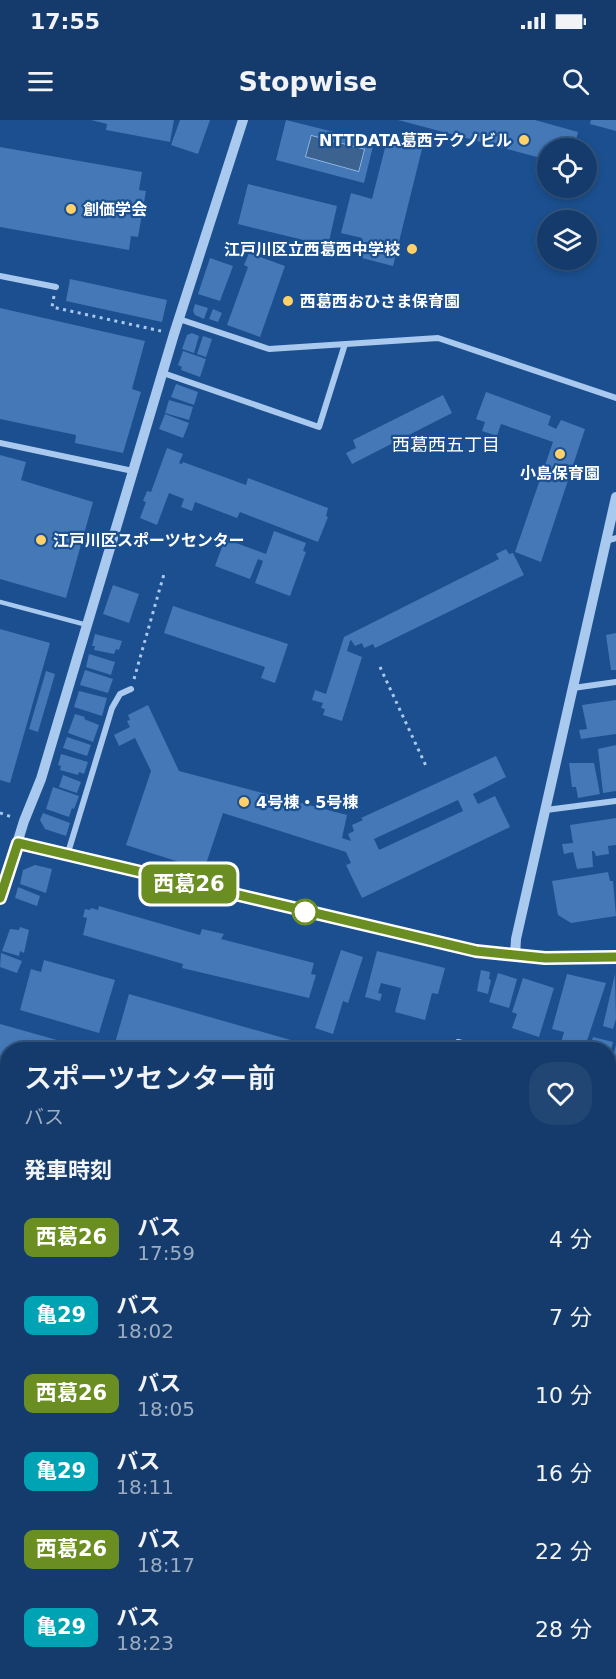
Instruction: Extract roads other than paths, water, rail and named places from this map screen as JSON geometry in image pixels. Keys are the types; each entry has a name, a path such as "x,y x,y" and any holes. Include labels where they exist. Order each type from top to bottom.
{"street":[{"path":"0,898 41,779 179,319 243,120"},
{"path":"0,276 56,287"},
{"path":"179,319 268,349 438,338 616,398"},
{"path":"163,373 320,427 345,344"},
{"path":"0,443 133,471"},
{"path":"515,956 516,939 573,688 611,540 616,498"},
{"path":"573,688 616,682"},
{"path":"67,856 112,708 120,694 131,689"},
{"path":"546,810 616,801"},
{"path":"18,843 440,943 515,956 616,957"}],"lane":[{"path":"0,602 87,625"}],"water":[{"path":"311,135 365,149 359,172 305,157"}],"place":[{"name":"NTTDATA葛西テクノビル","path":"524,140"},
{"name":"創価学会","path":"71,209"},
{"name":"江戸川区立西葛西中学校","path":"412,249"},
{"name":"西葛西おひさま保育園","path":"288,301"},
{"name":"小島保育園","path":"560,454"},
{"name":"江戸川区スポーツセンター","path":"41,540"},
{"name":"4号棟・5号棟","path":"244,802"}],"district":[{"name":"西葛西五丁目","path":"446,444"}]}
